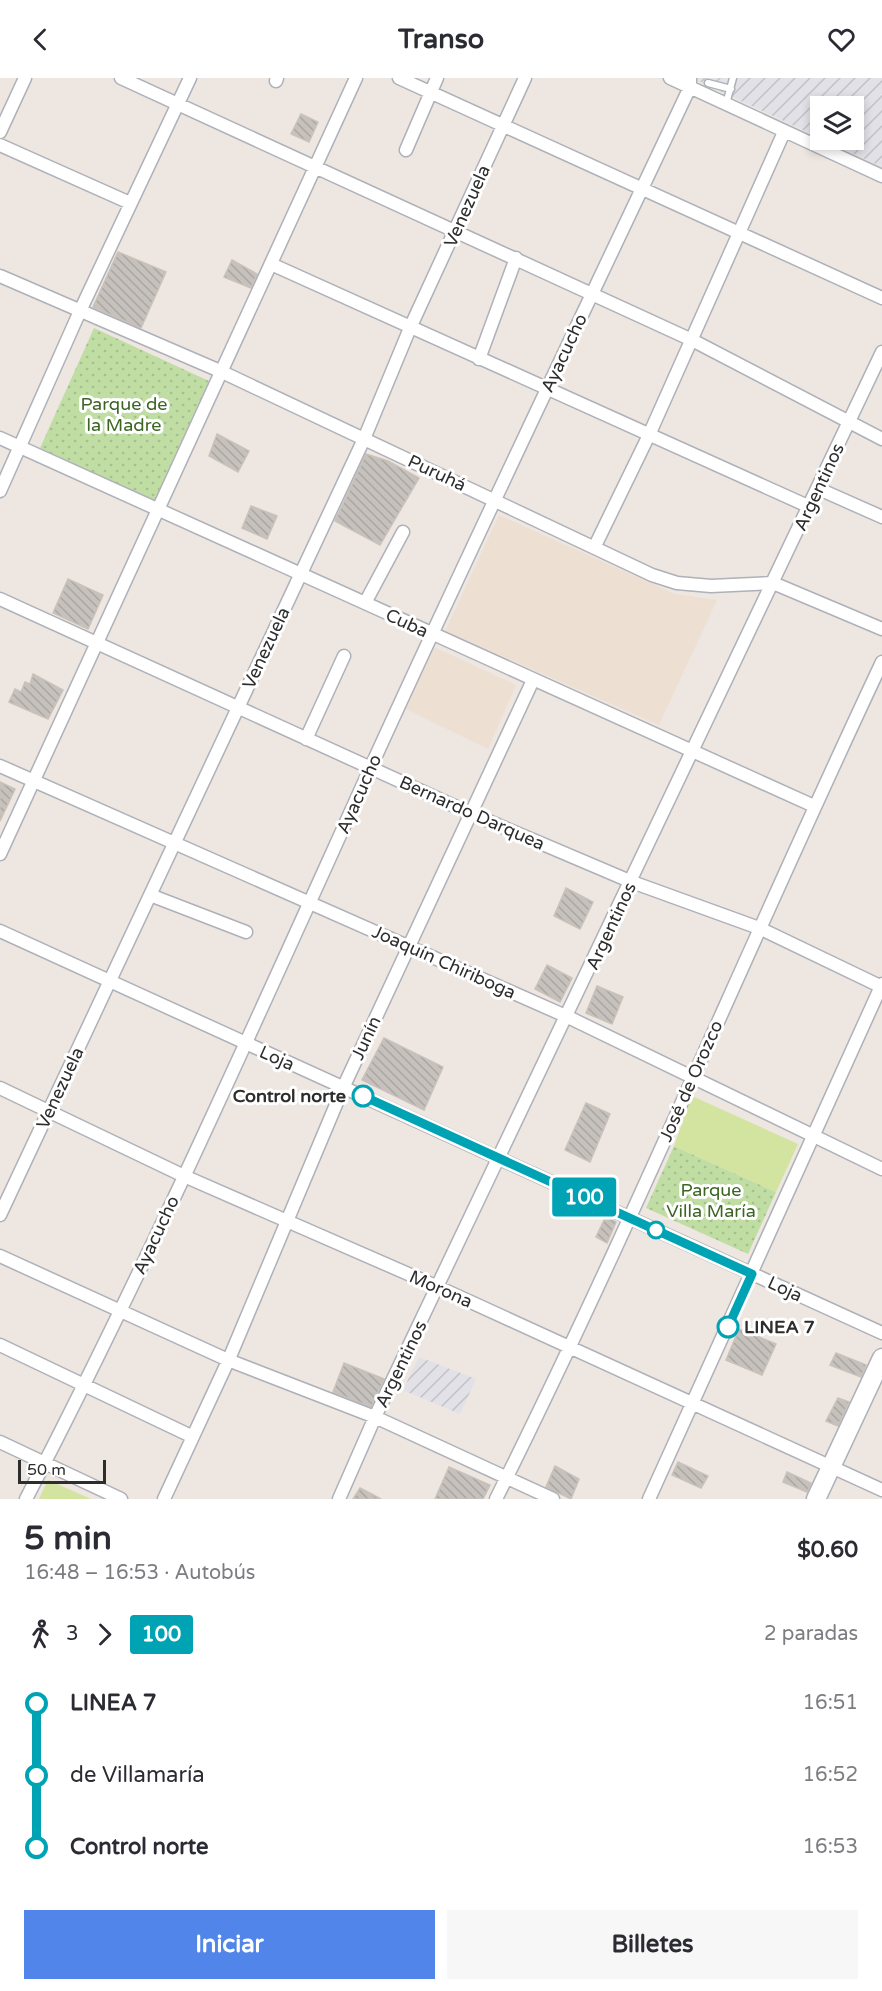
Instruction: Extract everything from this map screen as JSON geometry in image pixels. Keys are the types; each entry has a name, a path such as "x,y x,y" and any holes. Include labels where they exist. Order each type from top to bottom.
{"main road":[{"path":"816,1499 882,1358"}],"street":[{"path":"0,132 25,78"},
{"path":"121,78 593,293 692,340 882,439"},
{"path":"0,491 80,311 190,78"},
{"path":"0,854 356,78"},
{"path":"399,78 882,298"},
{"path":"406,150 437,78"},
{"name":"Venezuela","path":"0,1215 364,439 410,328 525,78"},
{"path":"670,78 708,86 726,105 882,176"},
{"name":"Ayacucho","path":"26,1499 120,1311 247,1044 370,769 690,83"},
{"path":"595,546 649,435 784,132"},
{"path":"0,145 130,203"},
{"path":"479,359 516,258"},
{"path":"271,264 810,507"},
{"name":"Puruhá","path":"0,276 220,371 595,546 652,575 677,583 711,586 772,583 882,629"},
{"name":"Argentinos","path":"339,1499 375,1418 568,1017 882,352"},
{"name":"Cuba","path":"0,438 814,806"},
{"path":"819,489 882,517"},
{"path":"365,603 404,532"},
{"name":"Bernardo Darquea","path":"0,600 472,814 632,882 759,928 882,986"},
{"path":"306,739 344,656"},
{"name":"José de Orozco","path":"496,1499 629,1218 814,806 882,662"},
{"name":"Junín","path":"164,1499 191,1436 228,1360 343,1088 533,680"},
{"name":"Joaquín Chiriboga","path":"0,766 568,1017 882,1169"},
{"path":"150,895 246,932"},
{"name":"Loja","path":"0,931 882,1333"},
{"path":"649,1499 882,986"},
{"name":"Morona","path":"0,1088 184,1176 438,1287 882,1490"},
{"path":"0,1256 228,1360 375,1418 553,1499"},
{"path":"0,1345 191,1436"},
{"path":"0,1442 121,1499"}],"lane":[{"path":"726,105 734,78"},
{"path":"708,86 731,89"}],"shaded area":[{"path":"692,78 882,78 882,167 845,150 864,150 864,96 810,96 810,133"},
{"path":"499,515 675,594 717,600 659,725 445,631"},
{"path":"434,647 516,685 488,749 406,709"},
{"path":"419,1357 476,1379 460,1414 403,1390"}],"green space":[{"name":"Parque de la Madre","path":"94,328 209,381 154,501 40,448"},
{"path":"692,1096 798,1144 776,1192 674,1146"},
{"name":"Parque Villa María","path":"674,1146 776,1192 748,1254 646,1208"},
{"path":"48,1480 91,1499 39,1499"}],"building":[{"path":"301,114 318,122 309,142 291,134"},
{"path":"118,252 166,272 141,328 93,307"},
{"path":"232,260 257,274 251,288 224,277"},
{"path":"217,434 249,451 238,472 209,456"},
{"path":"366,454 388,461 419,478 380,545 335,521"},
{"path":"251,506 277,516 267,539 242,528"},
{"path":"68,579 103,595 88,629 53,613"},
{"path":"33,674 63,690 48,719 9,702 15,689 21,692 25,682 30,684"},
{"path":"0,782 15,789 0,821"},
{"path":"566,888 593,902 580,929 554,916"},
{"path":"547,965 572,978 560,1002 535,989"},
{"path":"597,986 623,997 612,1024 586,1013"},
{"path":"384,1038 443,1067 424,1110 362,1080"},
{"path":"586,1103 610,1114 590,1162 565,1150"},
{"path":"606,1216 616,1222 607,1243 596,1237"},
{"path":"739,1329 776,1344 762,1375 726,1360"},
{"path":"836,1353 866,1365 861,1377 830,1365"},
{"path":"344,1363 384,1379 371,1407 333,1392"},
{"path":"838,1398 849,1402 838,1426 826,1421"},
{"path":"678,1462 708,1476 701,1488 672,1475"},
{"path":"555,1466 579,1479 571,1499 546,1487"},
{"path":"449,1467 490,1485 483,1499 435,1499"},
{"path":"787,1472 811,1483 807,1492 783,1482"},
{"path":"360,1488 381,1499 353,1499"}],"bus line":[{"name":"100","path":"363,1096 752,1274 728,1327"}],"place":[{"name":"Control norte","path":"363,1096"},
{"name":"LINEA 7","path":"728,1327"}]}
